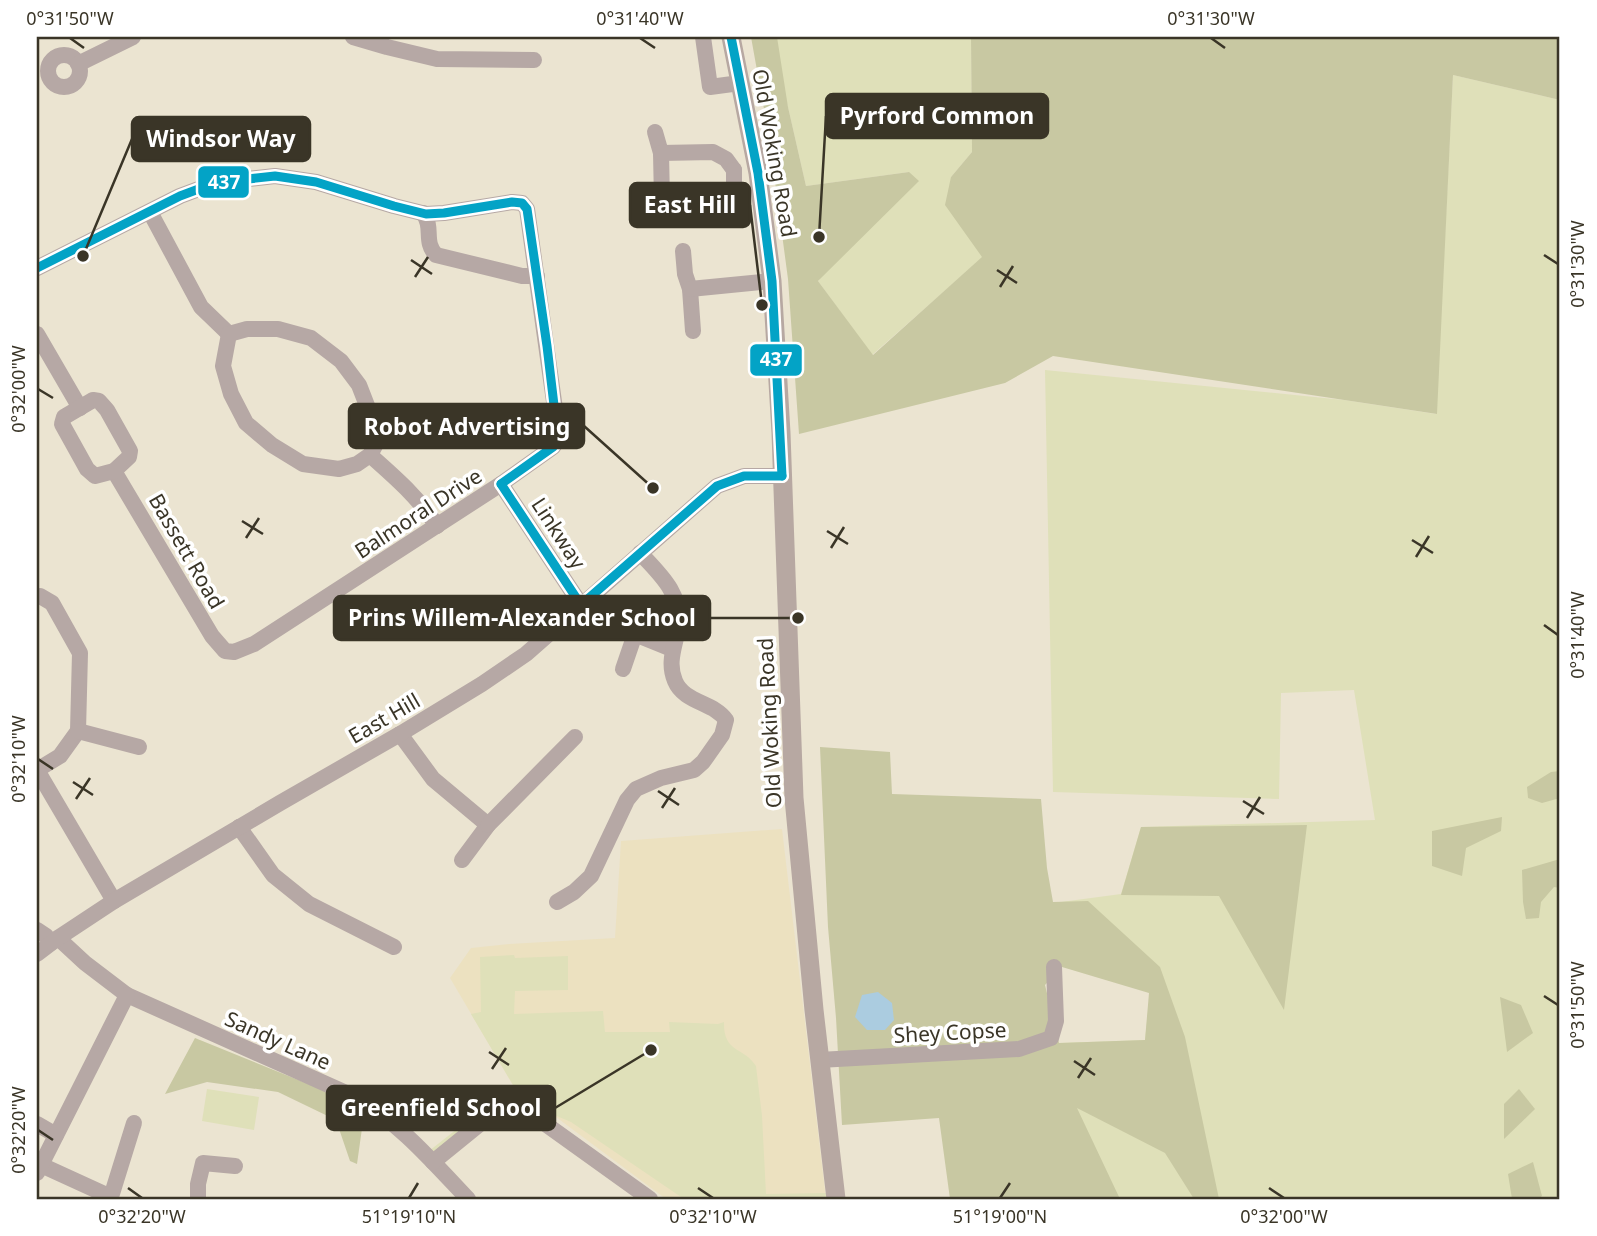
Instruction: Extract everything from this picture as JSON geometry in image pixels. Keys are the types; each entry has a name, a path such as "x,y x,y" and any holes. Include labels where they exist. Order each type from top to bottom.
{"main road":[{"name":"Old Woking Road","path":"731,37 758,173 772,281 794,798 819,1060 836,1199"}],"street":[{"path":"78,64 133,37"},
{"path":"354,37 388,42 437,60 534,60"},
{"path":"703,37 710,87 740,83"},
{"path":"655,132 661,153 662,200"},
{"path":"661,153 713,152 726,159 734,170 748,176 758,173"},
{"path":"734,170 734,200"},
{"name":"Balmoral Drive","path":"37,268 180,196 212,184 275,176 316,182 423,213 444,213 512,202 522,203 527,209 558,430 558,439 553,447 501,484 254,644 234,652 225,651"},
{"path":"150,212 201,307 229,334"},
{"path":"423,213 429,226 428,243 436,255 522,276 537,276"},
{"path":"683,251 685,274 690,289 693,331"},
{"path":"690,289 772,281"},
{"path":"278,328 311,338 341,362 359,385 373,421 376,444 370,455 357,464 339,469 303,464 272,445 246,423 231,394 223,366 229,334 247,329 278,328"},
{"path":"37,334 80,408"},
{"path":"93,400 99,401 107,410 130,451 129,457 114,471 95,476 87,469 62,424 64,417 93,400"},
{"path":"370,455 427,510 437,526"},
{"name":"Bassett Road","path":"114,471 212,636 225,651"},
{"name":"East Hill","path":"37,954 114,901 400,734 526,654 717,486 744,476 782,476"},
{"name":"Linkway","path":"501,484 581,606"},
{"path":"557,902 574,892 591,876 626,800 636,789 661,778 694,771 722,736 726,720 688,696 675,682 671,664 678,627 678,606 666,580 640,553"},
{"path":"37,597 52,603 80,653 78,731 61,757 37,770 114,901"},
{"path":"620,612 635,634 672,649"},
{"path":"623,669 635,634"},
{"path":"78,731 138,747"},
{"path":"400,734 433,779 488,825"},
{"path":"462,860 488,825 575,737"},
{"path":"239,827 273,875 309,904 394,947"},
{"name":"Sandy Lane","path":"37,930 127,995 369,1105 433,1162 468,1199"},
{"name":"Shey Copse","path":"819,1060 1019,1049 1051,1038 1056,1021 1054,967"},
{"path":"127,995 39,1169 111,1198 134,1122"},
{"path":"433,1162 507,1102 512,1101 650,1199"},
{"path":"37,1124 56,1135"},
{"path":"198,1199 203,1163 235,1166"}],"shaded area":[{"path":"782,829 826,1199 666,1199 513,1085 450,978 471,948 615,938 621,841"}],"green space":[{"path":"751,37 777,37 788,107 806,186 909,172 919,181 818,281 873,355 982,257 945,205 951,177 972,152 971,37 1560,37 1560,100 1453,75 1437,414 1053,356 1005,383 799,434 788,279 769,137"},
{"path":"772,37 971,37 972,152 951,177 983,257 872,355 818,281 909,172 806,186"},
{"path":"1453,75 1560,100 1560,1199 1044,1199 1059,1043 1145,1040 1150,994 1061,902 1121,894 1141,827 1375,820 1354,690 1281,693 1279,799 1053,792 1045,370 1344,400 1436,414"},
{"path":"820,747 890,752 892,794 1041,799 1053,902 1088,901 1160,967 1185,1037 1219,1199 1194,1199 1165,1153 1077,1108 1120,1199 950,1199 939,1118 842,1125 828,927","holes":["1062,967 1149,993 1145,1040 1059,1043 1045,985"]},
{"path":"1560,771 1560,798 1542,803 1528,798 1527,787 1551,772"},
{"path":"1502,817 1501,831 1466,848 1462,876 1432,866 1432,831"},
{"path":"1307,825 1284,1010 1219,896 1121,895 1141,827"},
{"path":"1560,859 1560,888 1554,887 1541,902 1539,918 1526,919 1522,870"},
{"path":"514,955 515,958 568,956 568,990 515,991 514,1014 603,1011 605,1032 670,1032 669,1022 724,1022 731,1045 756,1066 766,1194 827,1193 826,1199 684,1199 571,1122 552,1114 514,1086 508,1097 438,1152 429,1151 513,1085 471,1014 481,1012 480,957"},
{"path":"1500,997 1521,1005 1533,1033 1507,1052"},
{"path":"195,1038 365,1107 357,1164 350,1161 336,1120 278,1092 207,1082 165,1094"},
{"path":"207,1089 259,1097 254,1130 202,1121"},
{"path":"1519,1089 1535,1109 1504,1139 1504,1104"},
{"path":"1533,1162 1542,1196 1538,1199 1512,1199 1508,1174"}],"water":[{"path":"878,992 892,1003 894,1020 885,1030 867,1030 855,1017 862,995"}],"transit line":[{"name":"437","path":"731,37 758,173 772,281 782,476"},
{"name":"437","path":"37,268 180,196 212,184 239,180 275,176 316,182 426,214 512,202 522,203 527,209 558,439 553,447 501,484"},
{"name":"437","path":"581,605 717,486 744,476 782,476"},
{"name":"437","path":"501,484 581,605"}],"place":[{"name":"Pyrford Common","path":"819,237"},
{"name":"Windsor Way","path":"83,256"},
{"name":"East Hill","path":"762,305"},
{"name":"Robot Advertising","path":"653,488"},
{"name":"Prins Willem-Alexander School","path":"798,618"},
{"name":"Greenfield School","path":"651,1050"}]}
